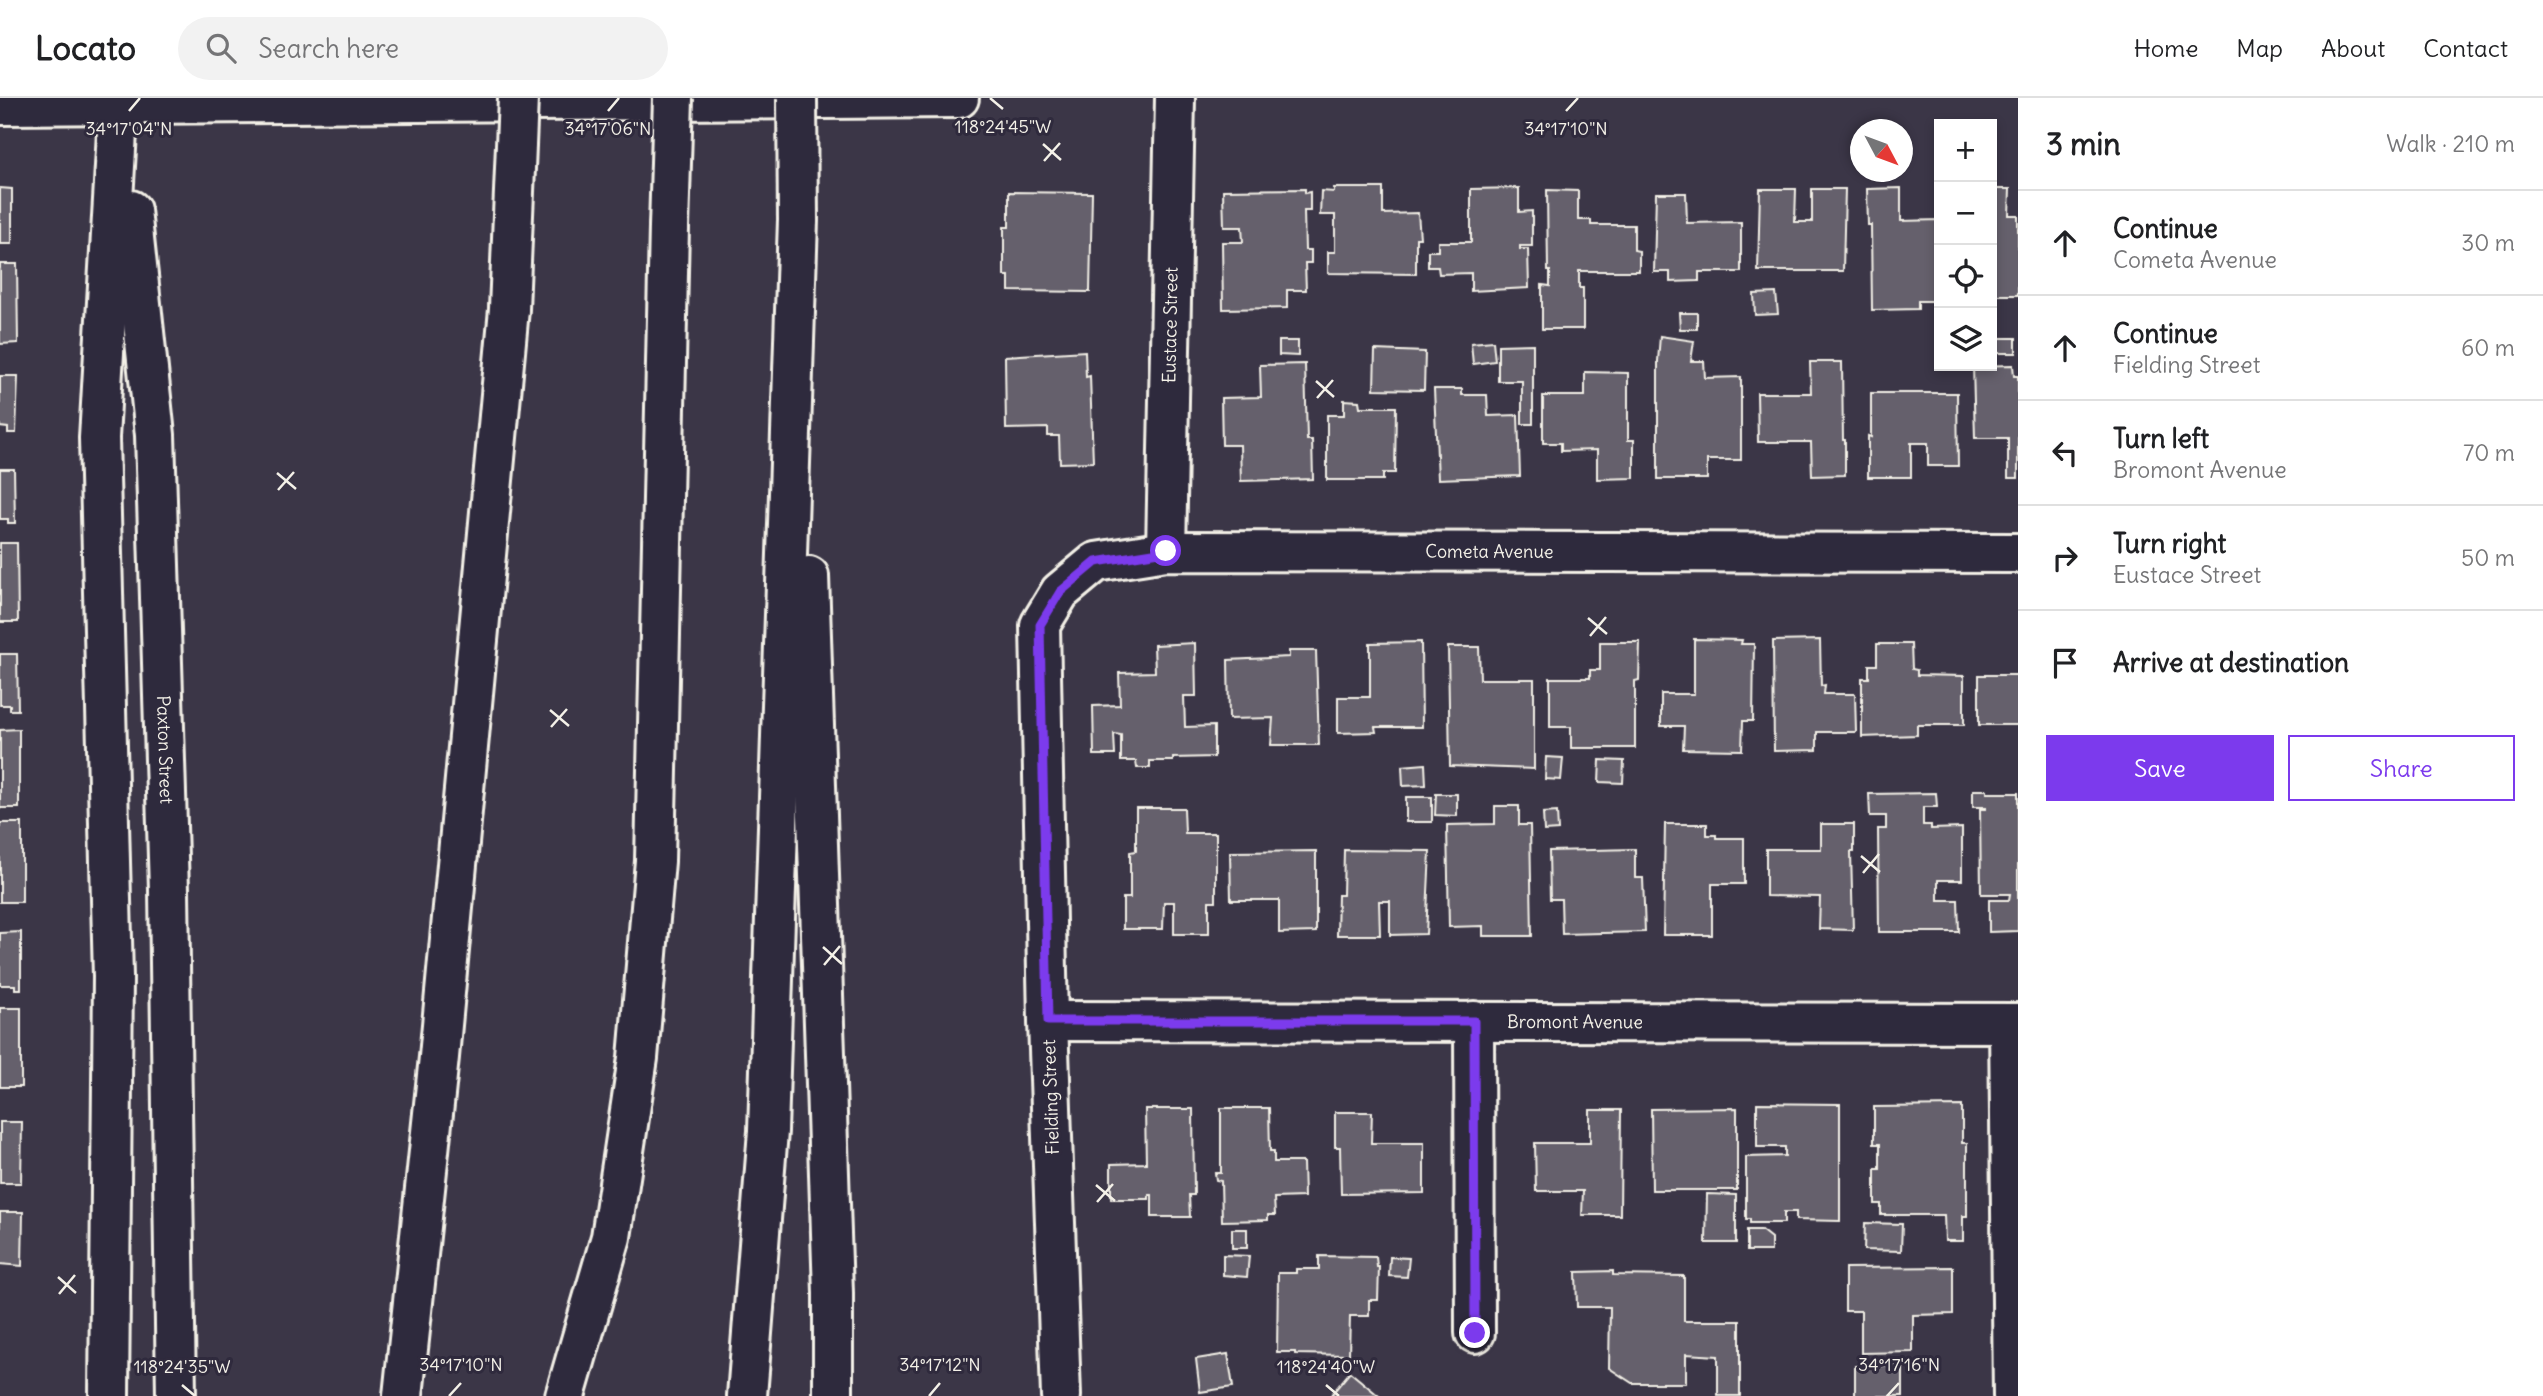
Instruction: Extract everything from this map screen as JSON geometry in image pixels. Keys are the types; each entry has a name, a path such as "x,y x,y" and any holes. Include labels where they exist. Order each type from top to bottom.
{"main road":[{"path":"403,1396 439,1057 509,309 517,98"},
{"path":"565,1396 611,1237 638,1058 654,874 673,98"},
{"path":"797,98 798,220 834,1396"},
{"path":"0,105 119,101 959,98"},
{"name":"Eustace Street","path":"1166,551 1175,98"},
{"path":"109,1396 113,976 99,438 119,101"},
{"name":"Paxton Street","path":"119,101 155,435 169,890 176,1396"},
{"path":"747,1396 768,1131 798,220"},
{"name":"Cometa Avenue","path":"1041,673 1040,625 1060,592 1096,562 1166,551 2018,552"},
{"name":"Fielding Street","path":"1041,673 1048,1021 1061,1396"},
{"name":"Bromont Avenue","path":"1048,1021 2014,1023"},
{"path":"1474,1021 1475,1333"},
{"path":"2013,1396 2014,1023"}],"building":[{"path":"0,188 12,189 12,244 0,244"},
{"path":"1334,188 1383,188 1383,214 1418,213 1420,238 1416,238 1416,274 1328,273 1328,252 1335,252 1335,215 1320,215 1321,191 1334,192"},
{"path":"1519,188 1519,212 1532,211 1532,246 1520,246 1520,249 1528,249 1529,288 1471,291 1471,273 1439,274 1438,267 1428,267 1428,251 1438,251 1438,242 1471,242 1471,189"},
{"path":"1901,188 1901,221 1934,220 1934,301 1918,301 1918,309 1872,310 1871,225 1868,225 1867,189"},
{"path":"1305,189 1305,193 1310,192 1310,211 1304,211 1305,250 1311,250 1311,263 1305,263 1306,290 1287,290 1287,308 1223,309 1222,242 1243,242 1242,227 1224,227 1223,190"},
{"path":"1760,189 1796,189 1795,222 1812,222 1812,189 1845,189 1843,271 1758,271"},
{"path":"1997,189 2010,189 2009,215 2018,215 2018,295 1997,295"},
{"path":"1547,190 1578,191 1578,220 1591,220 1591,225 1634,225 1634,250 1639,251 1639,271 1579,271 1579,288 1583,288 1583,329 1542,329 1542,285 1550,286"},
{"path":"1009,192 1092,193 1090,292 1009,291 1009,276 1004,276 1004,227 1009,227"},
{"path":"1656,193 1686,193 1687,223 1741,222 1741,272 1699,272 1699,281 1670,282 1670,272 1654,272"},
{"path":"0,264 17,264 18,343 0,344"},
{"path":"1776,293 1778,314 1755,315 1754,294"},
{"path":"1679,313 1697,313 1697,329 1680,329"},
{"path":"1660,336 1694,341 1691,361 1704,361 1705,378 1741,377 1741,460 1707,460 1707,479 1658,479"},
{"path":"1997,338 2016,338 2016,353 1997,353"},
{"path":"1279,341 1298,341 1298,356 1279,355"},
{"path":"1493,341 1495,361 1473,364 1471,343"},
{"path":"1533,344 1533,424 1522,424 1522,381 1498,381 1498,345"},
{"path":"1375,350 1425,352 1424,390 1374,389"},
{"path":"1085,351 1086,377 1090,376 1093,462 1060,463 1059,436 1048,436 1048,428 1006,429 1005,356"},
{"path":"1810,362 1842,362 1845,475 1812,476 1811,442 1758,442 1757,393 1811,393"},
{"path":"1305,364 1307,440 1312,440 1313,479 1241,481 1240,445 1222,445 1221,398 1261,397 1260,365"},
{"path":"1997,365 2013,365 2014,376 2018,376 2018,478 2008,478 2008,438 1975,438 1973,371 1997,371"},
{"path":"1585,372 1628,373 1628,440 1634,440 1634,478 1597,479 1597,450 1561,451 1561,443 1543,443 1543,396 1585,396"},
{"path":"0,376 18,376 16,433 8,433 8,428 0,427"},
{"path":"1434,389 1462,389 1462,395 1487,395 1488,416 1518,415 1520,476 1438,479"},
{"path":"1871,393 1957,393 1958,466 1928,466 1928,443 1911,443 1911,477 1868,477"},
{"path":"1344,400 1359,401 1360,407 1396,407 1395,473 1383,473 1383,480 1327,480 1327,415 1344,415"},
{"path":"0,469 14,469 15,523 0,519"},
{"path":"0,543 17,543 18,622 0,622"},
{"path":"1694,639 1742,640 1741,644 1754,644 1753,721 1743,721 1742,750 1683,749 1684,726 1661,726 1661,694 1694,694"},
{"path":"1820,640 1821,686 1825,685 1824,694 1855,694 1856,732 1817,732 1817,750 1774,751 1773,641"},
{"path":"1421,642 1422,727 1375,727 1376,732 1338,733 1338,697 1370,697 1370,643"},
{"path":"1600,642 1640,642 1639,680 1635,681 1635,748 1571,748 1571,727 1550,727 1550,678 1590,678 1590,670 1600,670"},
{"path":"1195,643 1196,696 1184,696 1185,727 1214,726 1214,757 1150,761 1150,768 1137,768 1136,761 1121,761 1121,735 1114,734 1115,755 1094,755 1093,706 1120,705 1119,673 1155,672 1154,645"},
{"path":"1877,644 1911,644 1912,669 1917,670 1917,675 1964,676 1964,725 1917,725 1917,735 1862,737 1862,678 1869,678 1869,665 1877,665"},
{"path":"1448,647 1479,647 1480,679 1534,679 1534,769 1450,766"},
{"path":"1289,651 1316,651 1319,745 1271,745 1273,718 1229,719 1228,660 1289,657"},
{"path":"0,654 17,654 18,710 10,710 10,705 0,705"},
{"path":"1979,675 2018,675 2018,725 1979,725"},
{"path":"19,729 19,808 0,808 0,730"},
{"path":"1546,757 1563,758 1561,780 1545,779"},
{"path":"1600,760 1624,761 1623,783 1599,782"},
{"path":"1425,764 1426,785 1403,786 1402,766"},
{"path":"1973,790 2018,793 2018,931 1989,932 1989,900 2009,900 2010,894 1981,894 1980,809 1986,807 1973,807"},
{"path":"1936,793 1937,807 1923,807 1923,825 1931,825 1931,829 1962,828 1962,880 1938,880 1938,900 1958,900 1959,932 1879,932 1878,829 1886,829 1886,816 1870,816 1869,794"},
{"path":"1436,794 1457,794 1457,816 1435,815"},
{"path":"1406,797 1432,797 1432,822 1406,822"},
{"path":"1495,806 1519,806 1519,825 1530,825 1532,936 1483,936 1483,926 1449,927 1447,825 1495,824"},
{"path":"1136,808 1184,808 1185,833 1216,833 1216,901 1209,901 1209,934 1174,934 1174,902 1164,902 1163,929 1123,929 1123,898 1130,898 1130,852 1136,851"},
{"path":"1557,812 1558,830 1544,831 1543,813"},
{"path":"0,823 22,823 22,902 0,902"},
{"path":"1665,824 1707,824 1707,835 1716,835 1716,838 1744,838 1744,884 1712,884 1712,935 1663,935"},
{"path":"1821,824 1854,824 1854,852 1851,852 1853,930 1819,929 1820,897 1766,896 1766,849 1821,849"},
{"path":"1635,849 1635,878 1643,878 1645,932 1562,934 1561,899 1550,899 1549,851"},
{"path":"1344,850 1430,851 1426,934 1390,935 1390,901 1379,901 1380,935 1337,935 1338,895 1343,895"},
{"path":"1316,851 1316,932 1279,933 1279,900 1231,900 1230,852"},
{"path":"21,932 21,989 15,989 15,985 0,985 0,933"},
{"path":"0,1008 21,1008 21,1087 0,1087"},
{"path":"1757,1103 1840,1104 1840,1221 1796,1220 1796,1212 1784,1212 1784,1223 1750,1223 1750,1219 1746,1219 1746,1157 1785,1156 1785,1147 1757,1147"},
{"path":"1962,1106 1962,1143 1967,1143 1967,1216 1963,1216 1963,1241 1945,1241 1944,1215 1881,1215 1881,1204 1875,1204 1875,1169 1880,1169 1880,1144 1874,1144 1874,1107"},
{"path":"1221,1108 1269,1108 1270,1151 1274,1151 1274,1162 1303,1162 1304,1197 1274,1198 1275,1215 1268,1215 1268,1220 1222,1221 1221,1181 1216,1180 1215,1173 1221,1173"},
{"path":"1737,1108 1737,1190 1652,1190 1651,1109"},
{"path":"1145,1109 1193,1109 1194,1195 1189,1195 1190,1217 1152,1217 1152,1195 1149,1195 1149,1199 1111,1199 1111,1164 1146,1163"},
{"path":"1590,1110 1621,1110 1620,1215 1582,1215 1583,1191 1536,1191 1535,1143 1590,1143"},
{"path":"1335,1112 1372,1112 1371,1143 1424,1143 1424,1193 1341,1194 1340,1147 1335,1147"},
{"path":"0,1122 22,1122 21,1183 0,1183"},
{"path":"1707,1194 1736,1195 1736,1243 1706,1243"},
{"path":"0,1212 23,1212 22,1266 0,1264"},
{"path":"1865,1223 1902,1224 1901,1251 1864,1250"},
{"path":"1232,1229 1247,1229 1247,1248 1232,1248"},
{"path":"1747,1230 1761,1230 1771,1238 1771,1251 1747,1251"},
{"path":"1223,1255 1249,1256 1247,1277 1223,1275"},
{"path":"1319,1256 1376,1257 1379,1267 1378,1300 1369,1300 1369,1316 1350,1316 1349,1355 1277,1352 1278,1273 1296,1273 1296,1269 1319,1269"},
{"path":"1390,1257 1409,1258 1407,1277 1389,1276"},
{"path":"1953,1267 1953,1314 1913,1315 1913,1352 1861,1353 1861,1311 1845,1311 1845,1268"},
{"path":"1613,1271 1613,1275 1684,1276 1684,1321 1740,1321 1740,1396 1718,1396 1718,1356 1686,1354 1686,1383 1632,1383 1609,1368 1610,1307 1577,1307 1576,1272"},
{"path":"1228,1354 1233,1387 1200,1392 1196,1359"},
{"path":"1903,1365 1903,1396 1855,1396 1855,1366"},
{"path":"1350,1372 1379,1396 1330,1396"}],"route":[{"path":"1166,551 1096,562 1060,592 1040,625 1048,1021 1474,1021 1475,1333"}]}
